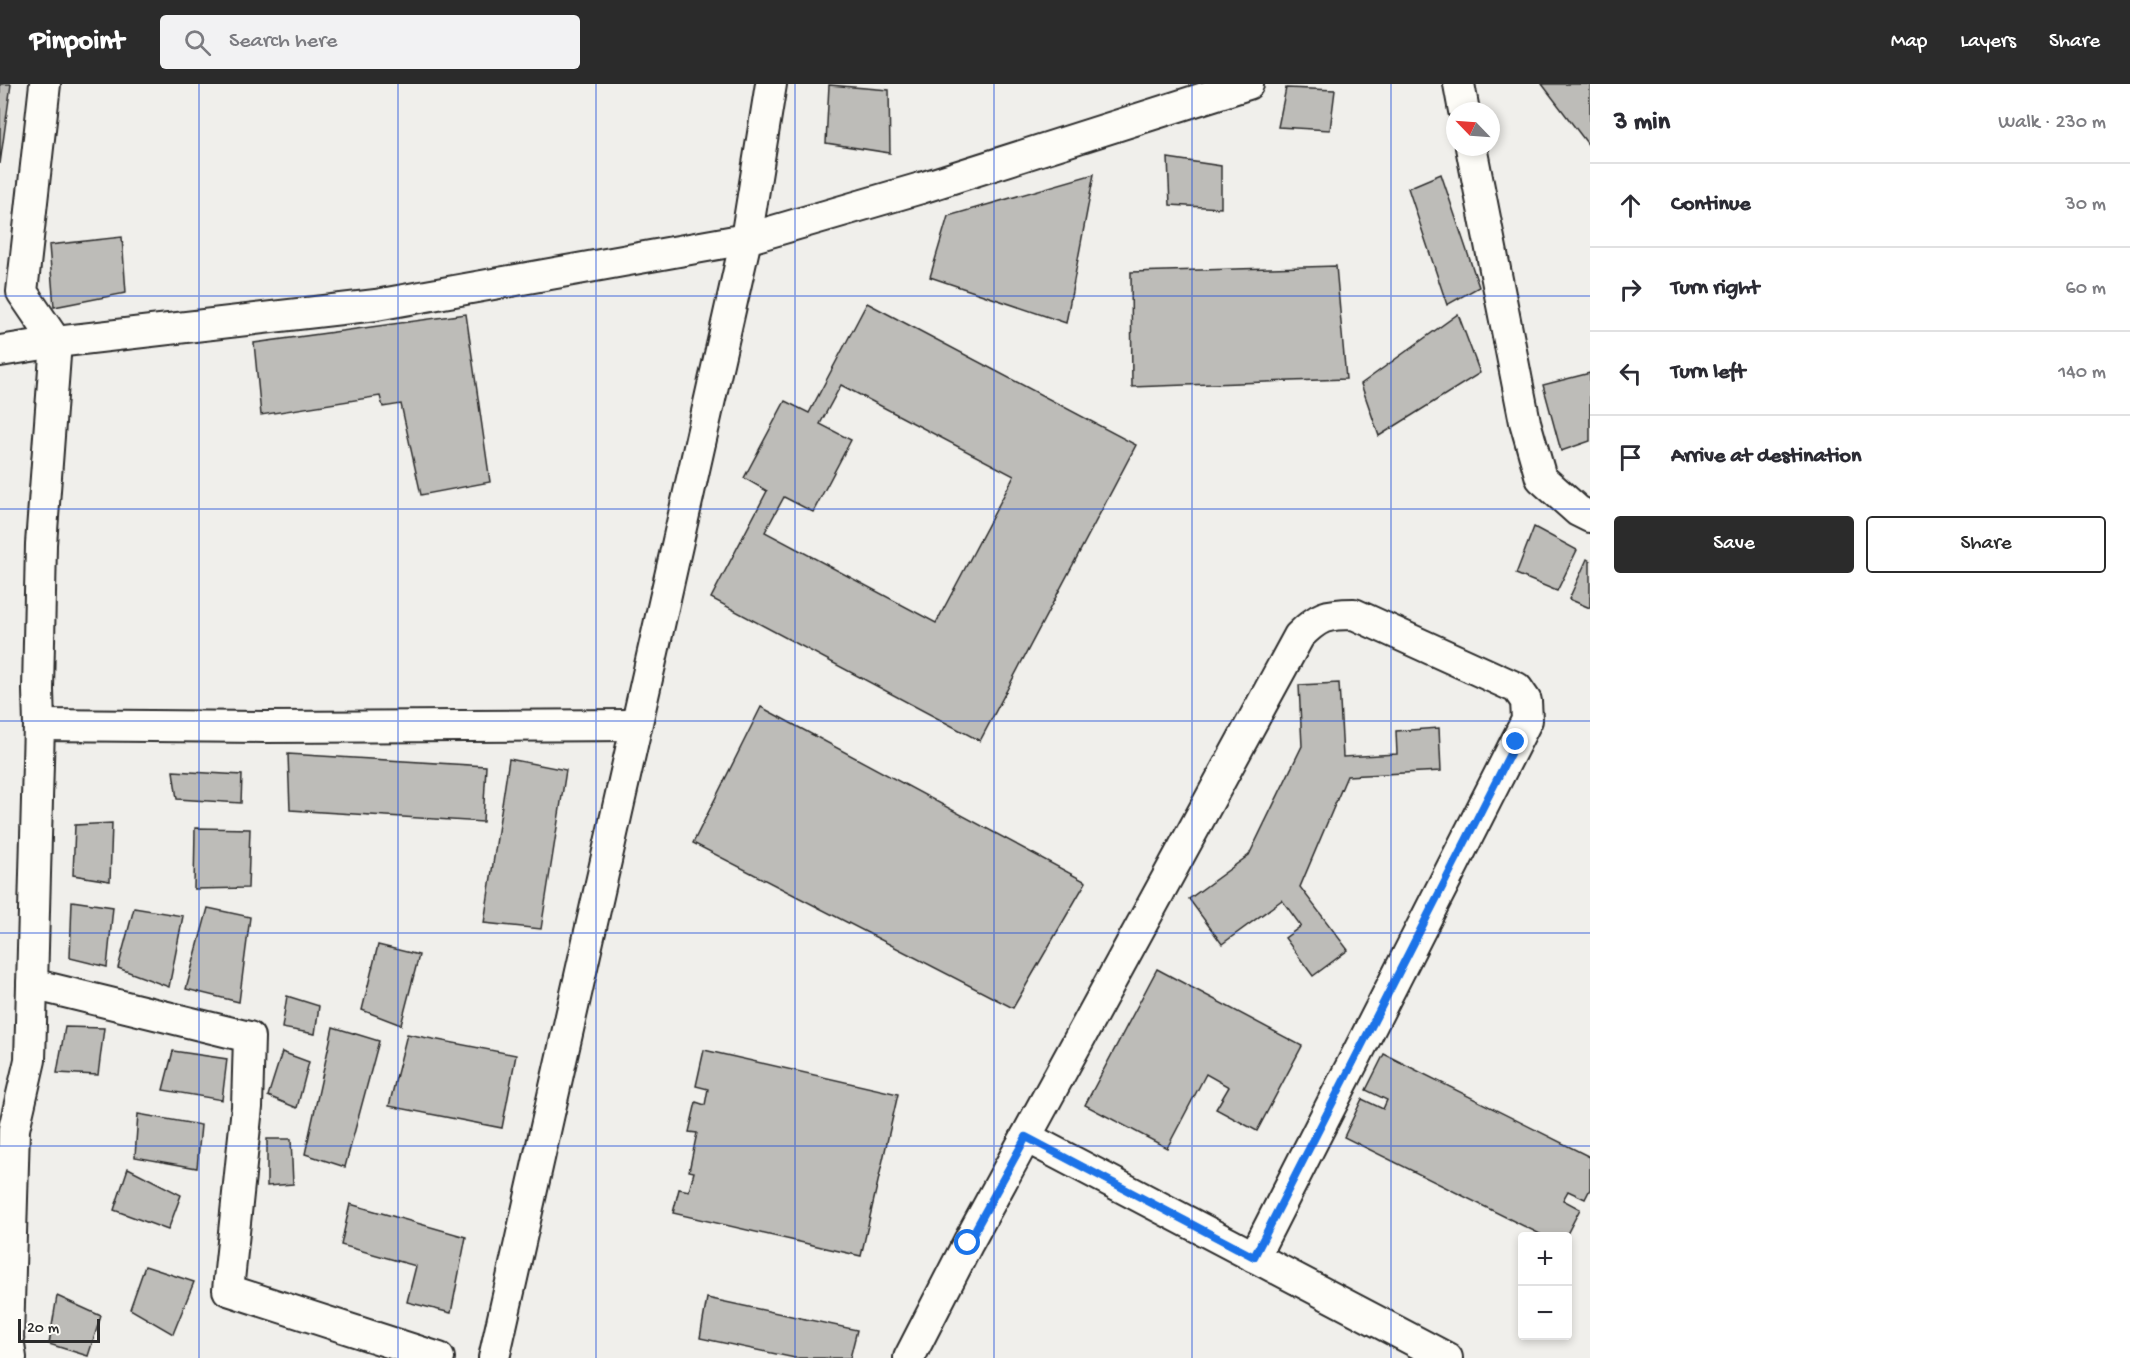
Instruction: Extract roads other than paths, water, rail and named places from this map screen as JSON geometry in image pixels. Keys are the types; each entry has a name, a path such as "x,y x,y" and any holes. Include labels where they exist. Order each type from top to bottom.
{"street":[{"path":"11,1358 8,1338 7,1129 30,1060 39,725 41,544 56,342 22,292 45,84"},
{"path":"494,1358 746,239 771,84"},
{"path":"0,351 56,342 376,305 746,239 921,188 1248,84"},
{"path":"1459,84 1462,102"},
{"path":"1473,156 1525,422 1541,478 1578,512 1590,517"},
{"path":"909,1358 1026,1137 1299,636 1316,619 1337,614 1354,614 1516,688 1526,701 1527,720 1254,1257"},
{"path":"39,725 277,727 636,725"},
{"path":"32,984 249,1037 247,1107 228,1290 439,1358"},
{"path":"1026,1137 1447,1358"}]}
